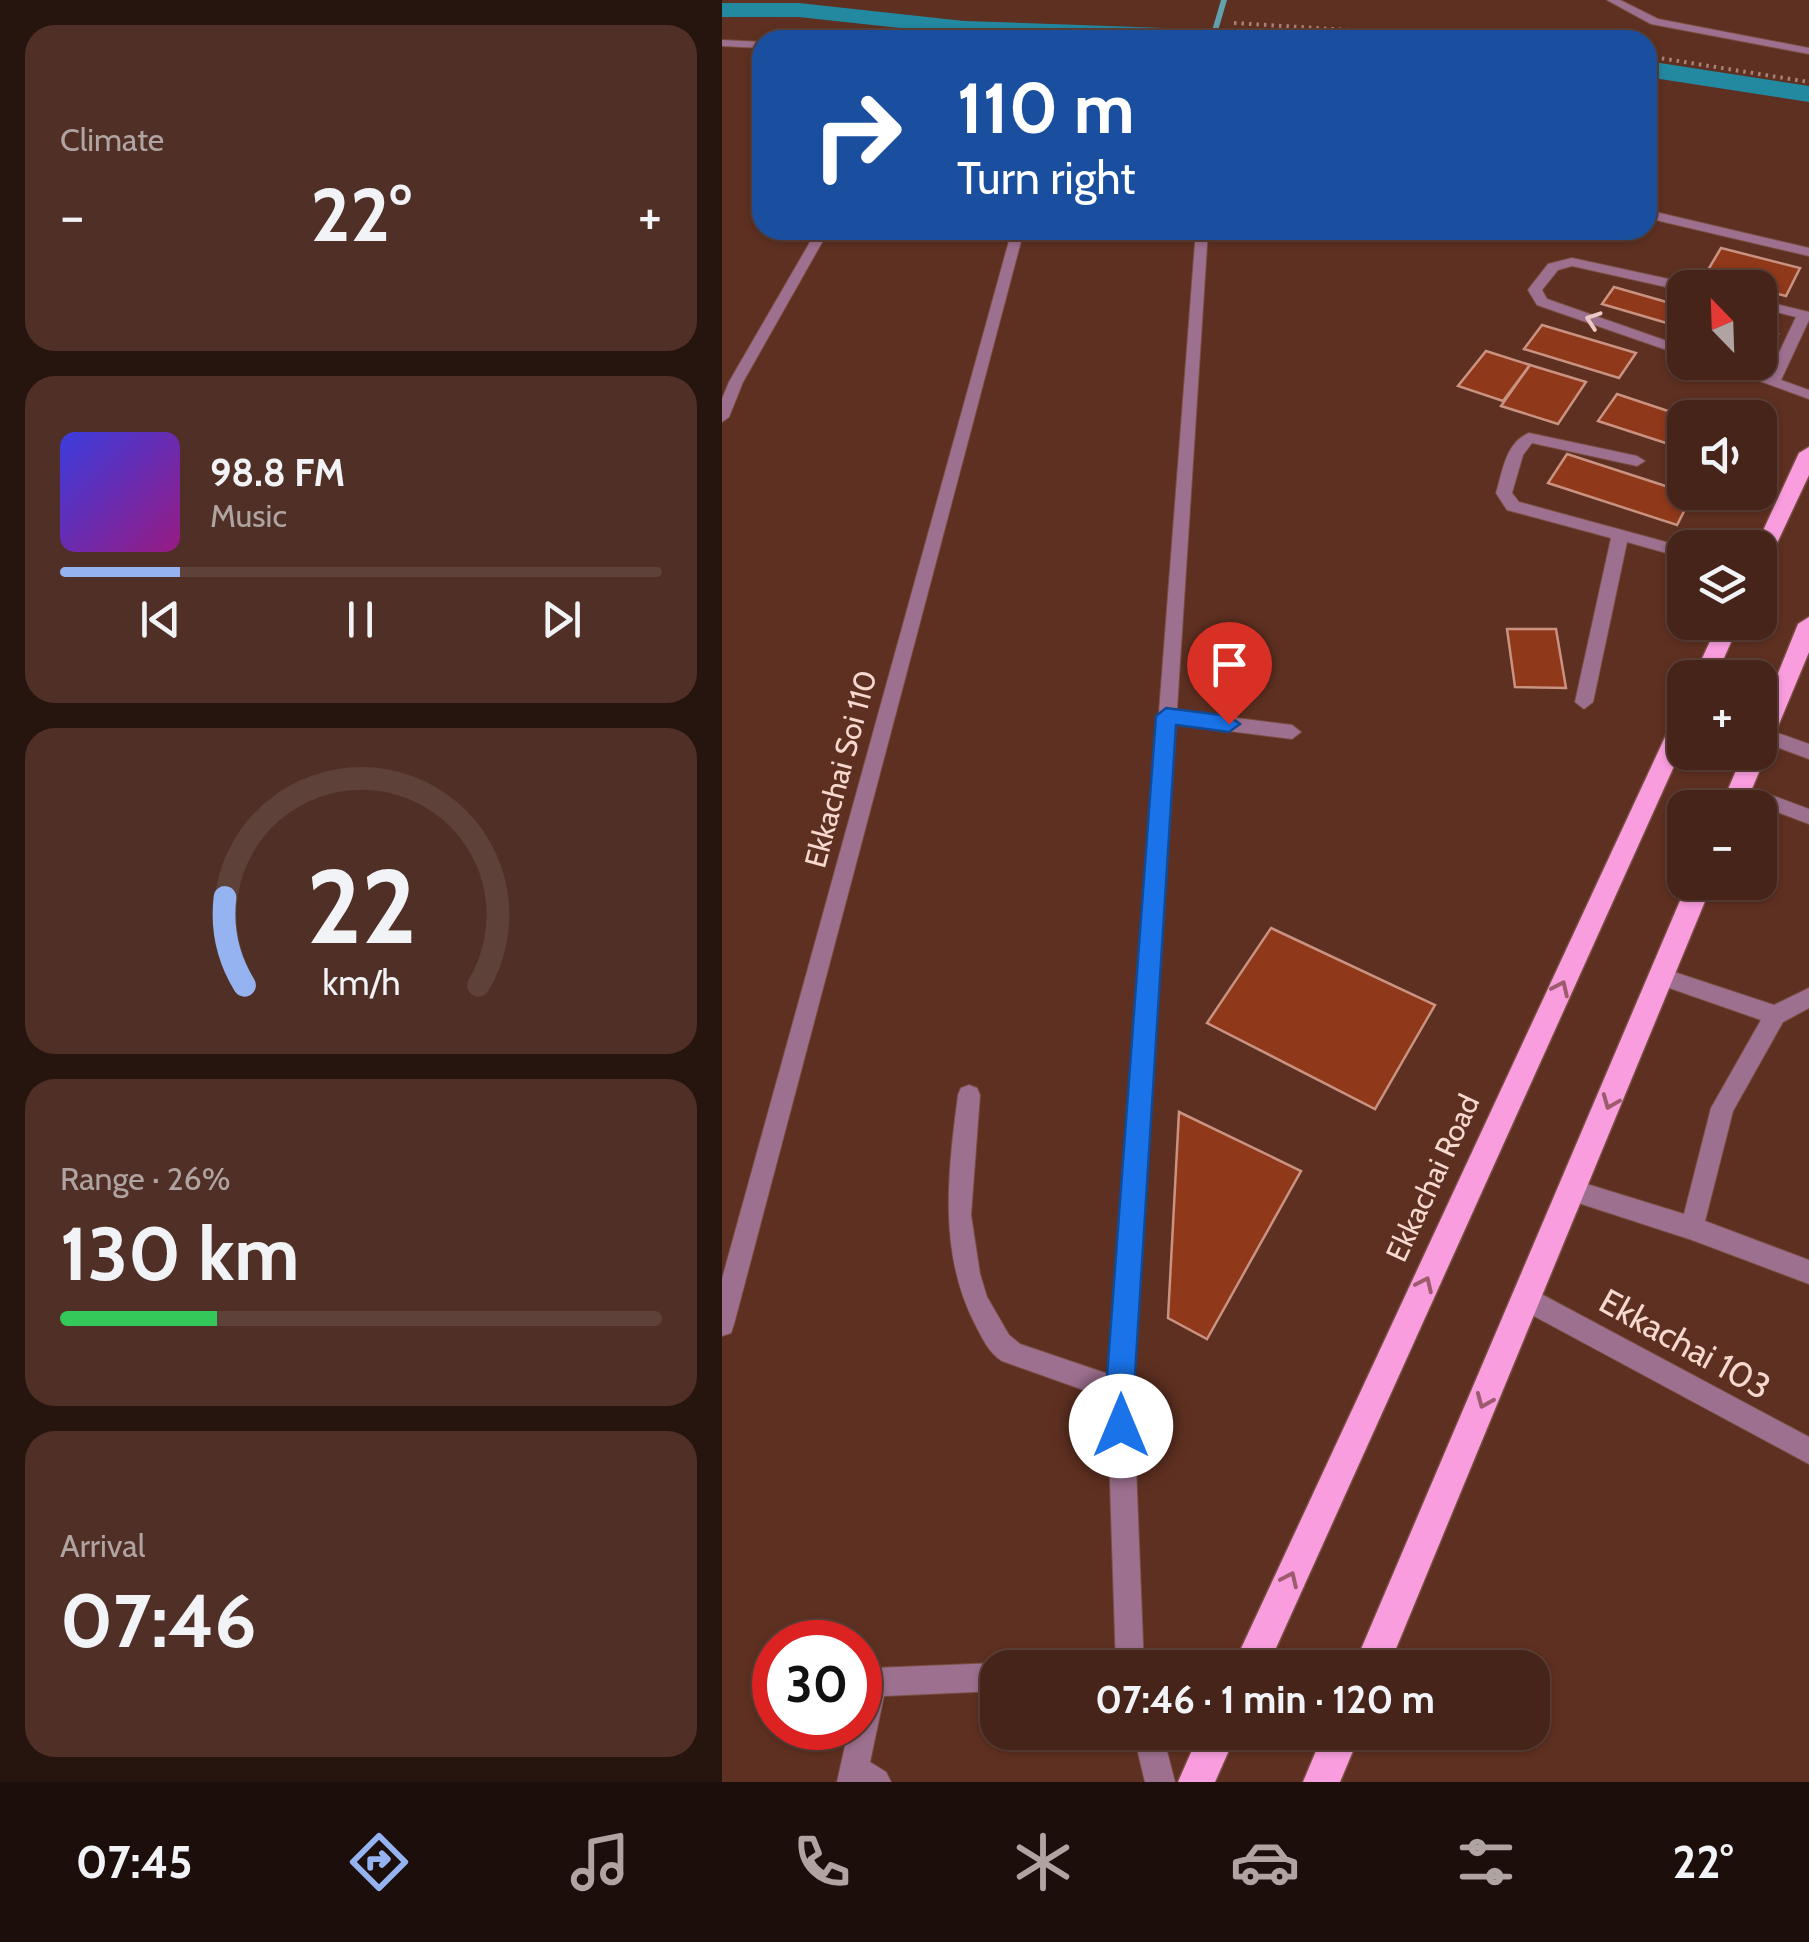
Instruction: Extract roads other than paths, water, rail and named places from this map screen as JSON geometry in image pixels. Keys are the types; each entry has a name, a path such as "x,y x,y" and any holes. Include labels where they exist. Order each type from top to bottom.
{"main road":[{"path":"1773,530 1808,453"},
{"path":"1777,702 1808,624"},
{"name":"Ekkachai Road","path":"1257,1650 1667,757"},
{"path":"1378,1650 1694,900"},
{"path":"1196,1782 1211,1750"},
{"path":"1322,1782 1335,1750"}],"street":[{"path":"1612,0 1655,22 1808,51"},
{"path":"722,43 752,44"},
{"path":"1657,216 1808,252"},
{"path":"722,416 729,382 817,240"},
{"name":"Ekkachai Soi 110","path":"722,1324 1015,240"},
{"path":"1129,1650 1120,1390 1201,240"},
{"path":"1667,283 1572,262 1553,268 1535,290 1542,302 1667,346"},
{"path":"1772,382 1806,316 1777,308"},
{"path":"1766,380 1808,396"},
{"path":"1637,461 1529,438 1522,440 1516,450 1504,493 1513,506 1667,547"},
{"path":"1584,702 1620,534"},
{"path":"1166,716 1292,732"},
{"path":"1777,747 1808,752"},
{"path":"1777,809 1808,816"},
{"path":"1662,977 1775,1014"},
{"path":"1692,1228 1722,1108 1775,1014 1808,996"},
{"path":"969,1095 962,1156 961,1243 973,1294 983,1316 1004,1350 1120,1390"},
{"path":"1574,1191 1692,1228 1808,1272"},
{"name":"Ekkachai 103","path":"1528,1299 1808,1451"},
{"path":"860,1778 873,1682 980,1678"},
{"path":"1152,1750 1160,1782"}],"waterway":[{"path":"1215,30 1224,0"},
{"path":"722,10 799,10 964,28 1051,30"},
{"path":"1657,71 1809,94"}]}
